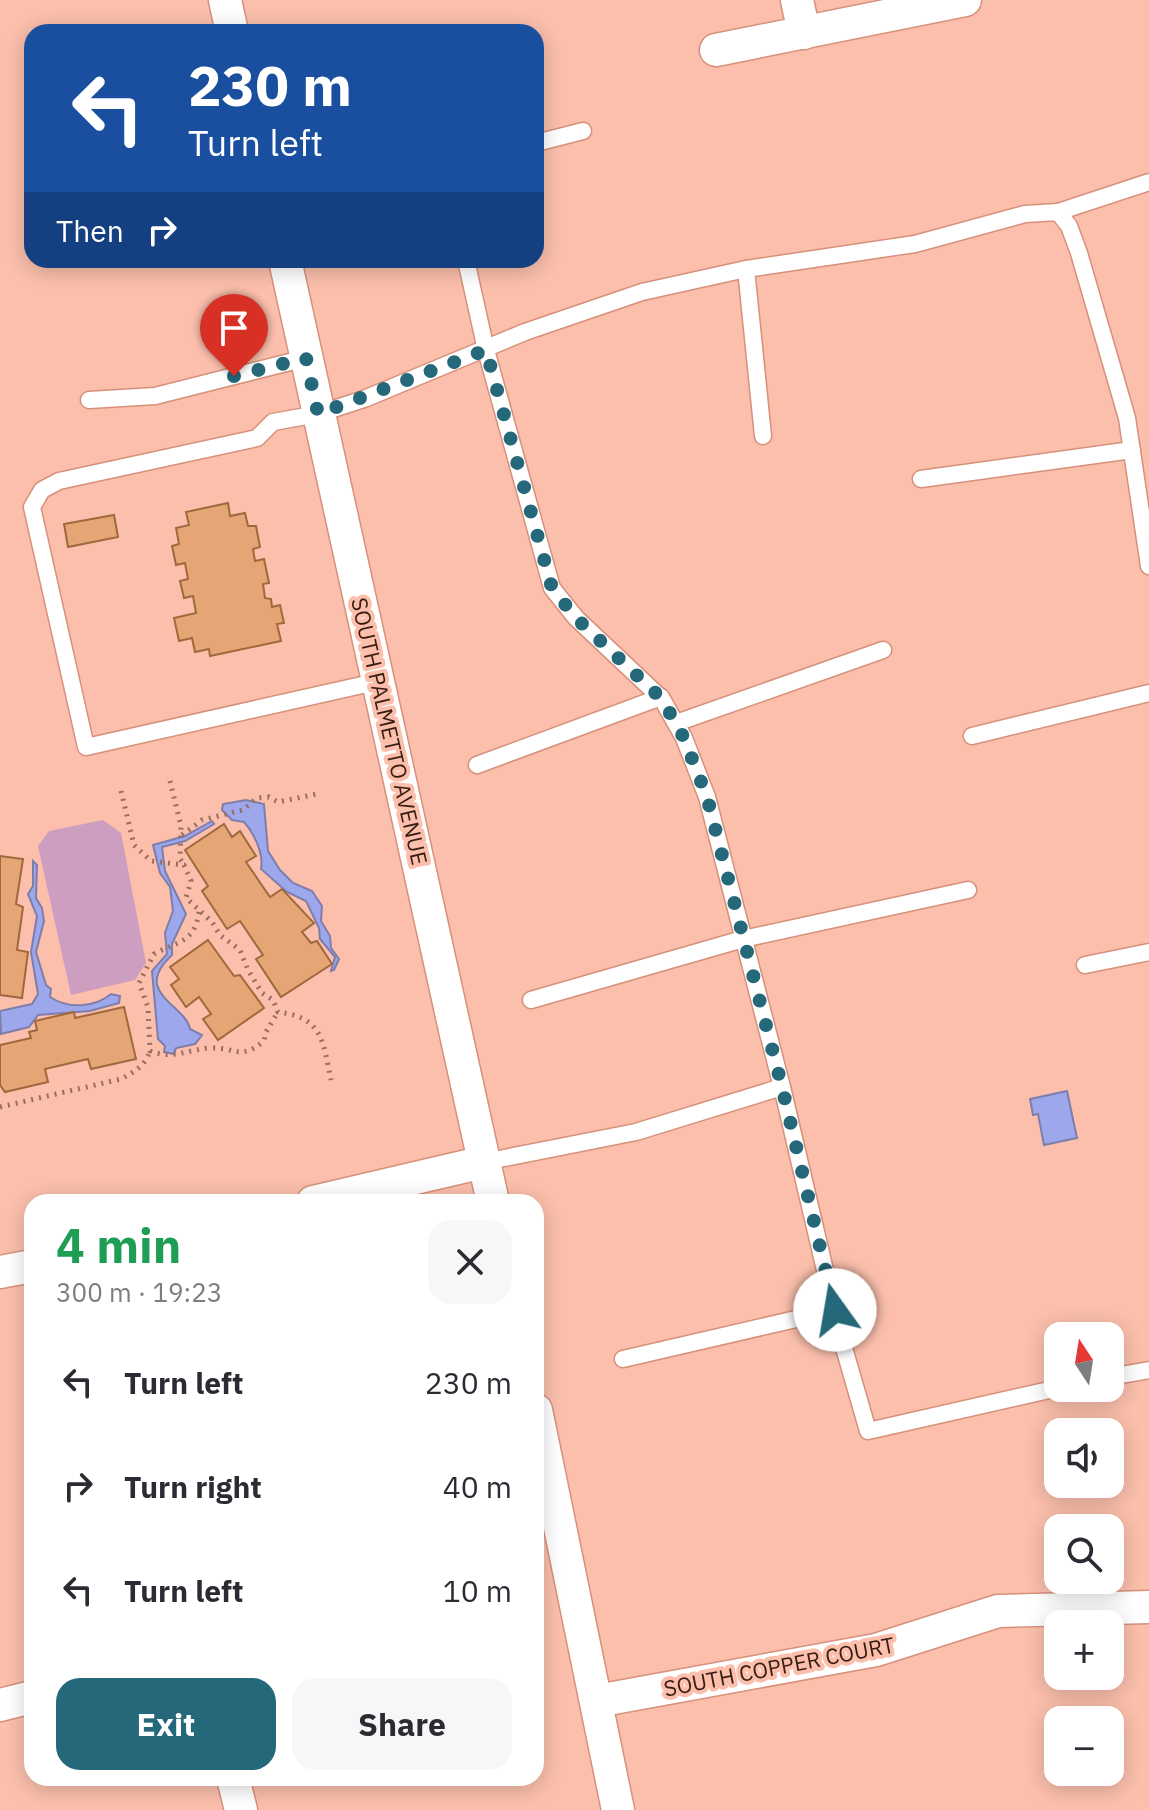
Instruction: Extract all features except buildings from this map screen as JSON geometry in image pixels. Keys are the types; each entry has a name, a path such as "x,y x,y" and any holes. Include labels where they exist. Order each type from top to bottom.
{"street":[{"path":"225,0 230,24"},
{"path":"797,0 804,33"},
{"path":"716,50 965,0"},
{"name":"SOUTH PALMETTO AVENUE","path":"287,268 491,1194"},
{"path":"347,1194 484,1162"},
{"path":"0,1272 24,1268"},
{"path":"544,1448 618,1810"},
{"name":"SOUTH COPPER COURT","path":"597,1701 876,1650 998,1611 1149,1607"},
{"path":"0,1705 24,1699"},
{"path":"235,1786 241,1810"}],"lane":[{"path":"544,141 583,131"},
{"path":"380,681 86,747 32,507 42,490 59,481 257,438 273,422 318,414 525,332 642,292 746,269 915,244 1025,214 1058,212 1149,182"},
{"path":"1058,212 1069,226 1127,418 1149,566"},
{"path":"468,268 486,350 552,588 576,618 661,697 676,723 707,797 868,1431 1044,1391"},
{"path":"746,269 763,436"},
{"path":"89,400 155,396 306,358"},
{"path":"921,479 1132,450"},
{"path":"676,723 883,650"},
{"path":"972,736 1149,693"},
{"path":"477,765 661,697"},
{"path":"531,1000 743,939 968,890"},
{"path":"1085,965 1149,952"},
{"path":"484,1162 636,1132 782,1087"},
{"path":"623,1359 835,1310"},
{"path":"1124,1374 1149,1370"}],"path":[{"path":"150,1051 178,1056 216,1047 235,1054 254,1049 264,1041 278,1012 273,1000 262,993 240,950 220,935 212,922 186,898 191,881 180,859 182,835 170,781"},
{"path":"121,791 134,845 156,862 184,865"},
{"path":"182,835 202,820 243,810 257,798 269,797 278,802 317,794"},
{"path":"0,1107 121,1079 137,1070 150,1051 148,1007 139,983 154,954 180,945 197,926 199,912"},
{"path":"278,1012 310,1021 321,1036 331,1080"}],"shaded area":[{"path":"103,820 121,833 146,963 135,980 71,995 38,846 49,831"}],"water":[{"path":"246,800 264,804 268,851 280,870 293,883 312,891 322,906 321,921 330,936 331,948 339,959 334,970 331,971 335,957 320,939 319,928 306,901 287,892 261,869 260,850 251,832 244,822 232,820 222,810 223,804"},
{"path":"212,821 214,824 185,841 162,847 165,871 186,914 172,944 172,955 161,968 157,979 158,989 186,1020 190,1029 202,1035 195,1044 176,1048 174,1054 164,1052 165,1046 158,1039 152,971 167,954 165,933 173,911 170,887 160,873 153,845 185,836"},
{"path":"33,861 37,865 36,898 44,921 36,952 46,985 51,989 50,997 65,1004 81,1005 97,1002 111,994 120,996 119,1003 90,1011 38,1015 29,1027 1,1034 0,1011 32,1004 38,994 31,952 37,916 28,894 33,886"},
{"path":"1067,1091 1077,1138 1044,1145 1038,1114 1033,1115 1030,1099"}],"route":[{"path":"234,376 306,358 318,414 486,350 552,588 576,618 662,699 684,738 707,797 782,1087 835,1310"}]}
